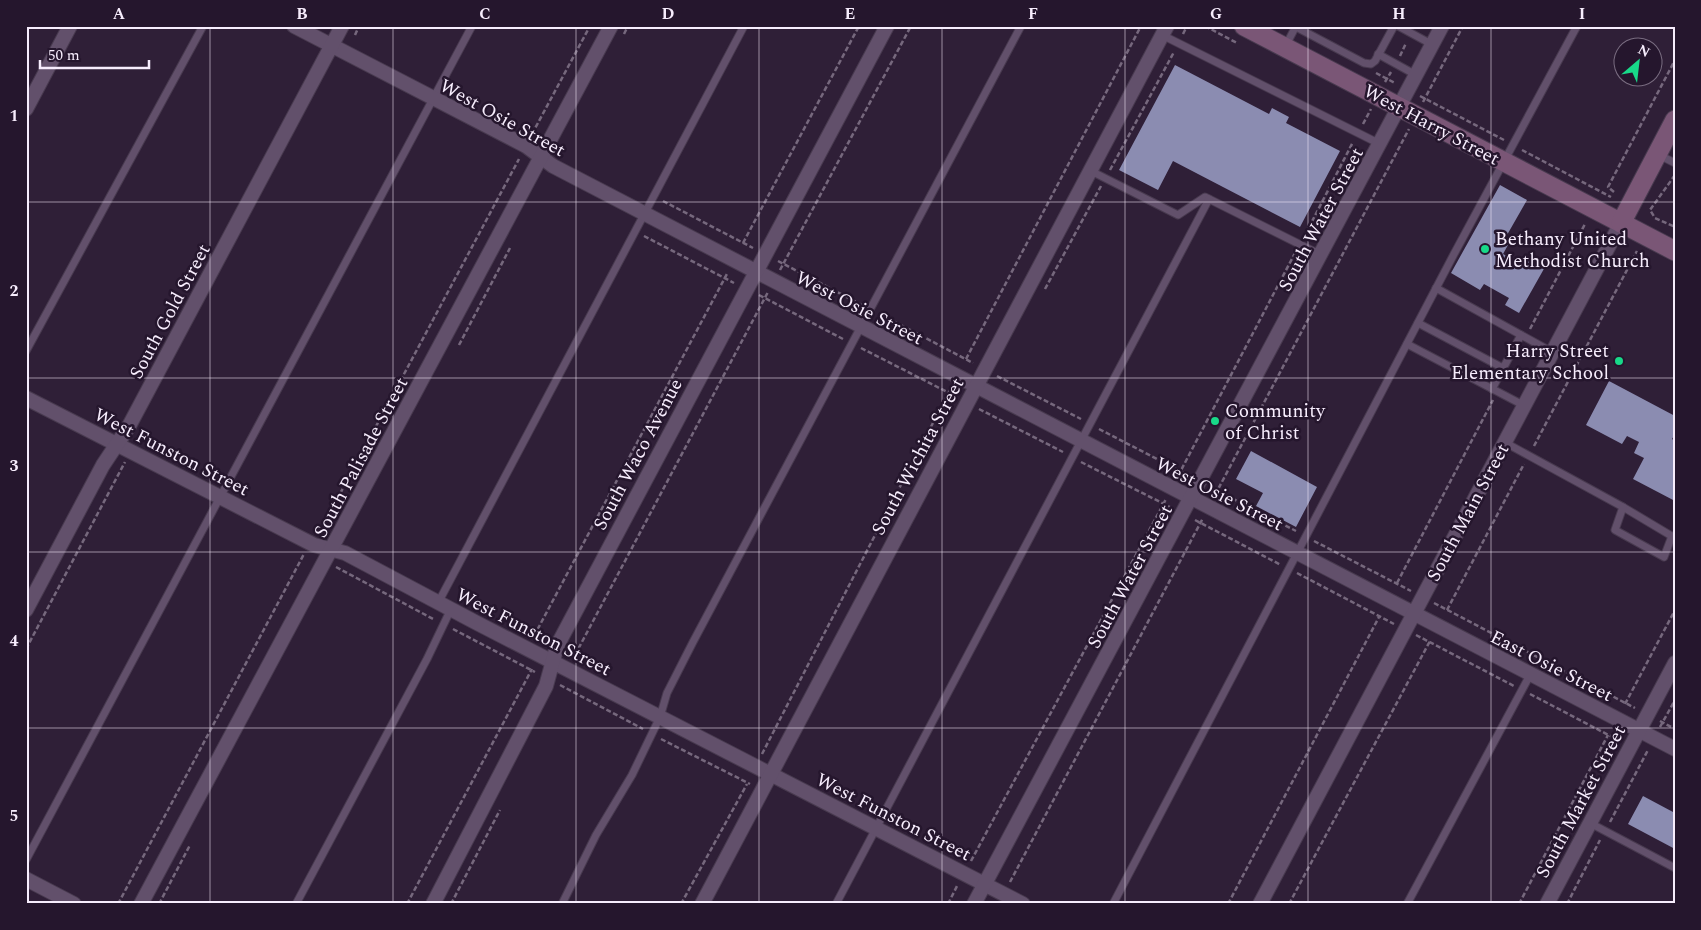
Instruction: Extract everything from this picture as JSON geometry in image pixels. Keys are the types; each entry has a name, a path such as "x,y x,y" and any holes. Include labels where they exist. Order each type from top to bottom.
{"street":[{"path":"26,109 70,26"},
{"name":"West Osie Street","path":"294,26 526,146 553,166 773,283 1413,614"},
{"name":"South Gold Street","path":"26,610 103,465 129,426 342,26"},
{"name":"South Palisade Street","path":"141,904 611,26"},
{"name":"South Waco Avenue","path":"433,904 548,679 557,646 887,26"},
{"name":"West Harry Street","path":"1244,26 1675,250"},
{"name":"South Water Street","path":"974,904 1442,26"},
{"name":"South Wichita Street","path":"702,904 1165,31"},
{"name":"South Main Street","path":"1260,904 1675,120"},
{"name":"West Funston Street","path":"26,398 312,543 328,556 346,553 533,652 1023,904"},
{"name":"East Osie Street","path":"1413,614 1675,749"},
{"name":"South Market Street","path":"1547,904 1675,663"},
{"path":"26,879 74,904"}],"lane":[{"path":"26,351 203,26"},
{"path":"26,860 472,26"},
{"path":"296,904 444,624 445,606 637,228 744,26"},
{"path":"562,904 596,835 632,775 660,717 667,692 693,642 1021,26"},
{"path":"1285,48 1296,27 1364,63 1371,64 1394,26"},
{"path":"1398,26 1433,45"},
{"path":"1113,904 1288,568 1577,26"},
{"path":"1165,31 1380,144"},
{"path":"1378,54 1416,75"},
{"path":"1657,154 1675,163"},
{"path":"1091,171 1178,215 1205,196 1321,255"},
{"path":"836,904 1209,199"},
{"path":"1436,288 1552,352"},
{"path":"1418,323 1503,368"},
{"path":"1495,390 1503,368 1524,336"},
{"path":"1407,344 1523,405"},
{"path":"1504,442 1623,507 1673,537 1664,556 1615,530 1623,507"},
{"path":"1407,904 1530,675"},
{"path":"1590,823 1675,868"}],"path":[{"path":"312,543 590,26"},
{"path":"407,904 532,671 534,638 859,26"},
{"path":"575,655 911,26"},
{"path":"681,904 756,766 948,393 1141,26"},
{"path":"1185,30 1187,26"},
{"path":"1003,894 1464,26"},
{"path":"948,904 1164,504 1412,33"},
{"path":"1614,192 1608,187 1675,60"},
{"path":"1675,175 1668,188 1650,210 1655,218 1675,228"},
{"path":"661,200 1675,729"},
{"path":"1524,336 1586,224"},
{"path":"637,228 644,236 1288,568 1645,755"},
{"path":"1289,904 1637,251"},
{"path":"1397,584 1495,390"},
{"path":"118,904 305,552 328,556 444,624 532,671 747,783 764,787"},
{"path":"1228,904 1388,601"},
{"path":"1519,904 1675,610"},
{"path":"1567,904 1675,700"},
{"path":"451,904 500,810"}],"building":[{"path":"1175,65 1269,114 1272,108 1289,117 1286,123 1340,151 1300,227 1173,161 1158,190 1119,170"},
{"name":"Bethany United Methodist Church","path":"1500,185 1527,200 1503,242 1508,245 1503,254 1523,265 1527,257 1545,267 1519,313 1505,305 1509,298 1484,284 1480,290 1451,273"},
{"path":"1609,381 1675,416 1675,434 1672,439 1675,441 1675,501 1633,479 1644,458 1634,453 1639,442 1627,436 1622,444 1586,425"},
{"path":"1251,451 1317,487 1296,527 1256,506 1263,493 1236,479"},
{"path":"1643,796 1673,812 1675,810 1675,849 1628,824"}],"place":[{"name":"Bethany United Methodist Church","path":"1485,249"},
{"name":"Harry Street Elementary School","path":"1619,361"},
{"name":"Community of Christ","path":"1215,421"}]}
